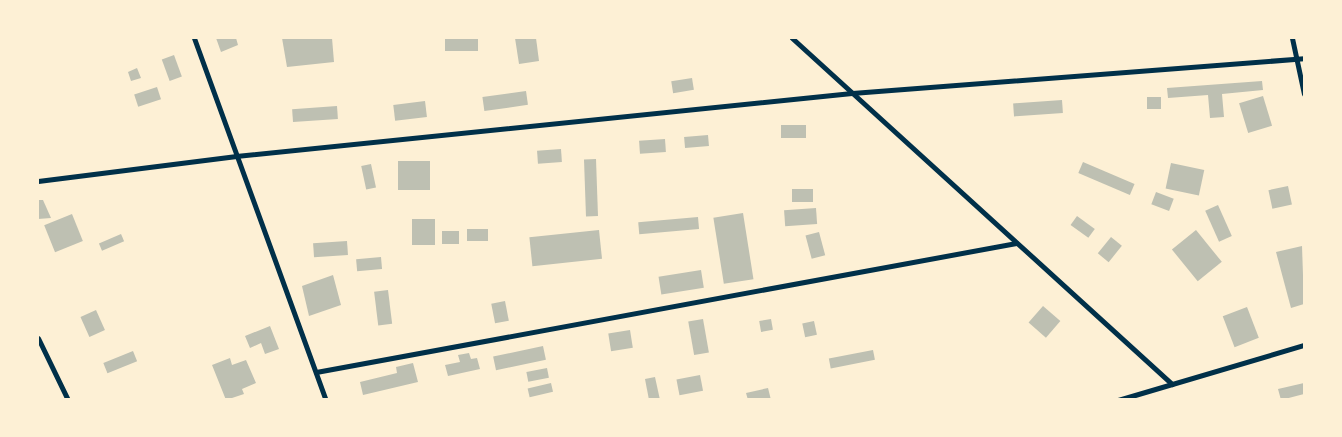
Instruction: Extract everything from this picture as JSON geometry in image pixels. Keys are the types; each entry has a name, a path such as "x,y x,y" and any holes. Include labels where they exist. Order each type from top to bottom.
{"street":[{"path":"194,38 326,400"},
{"path":"792,38 1172,384"},
{"path":"1292,38 1304,94"},
{"path":"38,181 236,156 852,93 1304,58"},
{"path":"316,372 1016,243"},
{"path":"38,338 68,400"},
{"path":"1118,400 1304,345"}],"building":[{"path":"216,38 236,38 238,45 221,52"},
{"path":"282,38 332,38 334,62 287,67"},
{"path":"445,38 478,38 478,51 445,51"},
{"path":"515,38 536,38 539,61 519,64"},
{"path":"174,55 182,77 170,81 162,59"},
{"path":"137,68 141,78 131,81 128,72"},
{"path":"692,78 694,90 673,93 671,81"},
{"path":"1262,81 1263,90 1222,94 1224,117 1210,118 1208,95 1168,98 1167,88"},
{"path":"157,87 161,99 138,107 134,94"},
{"path":"526,91 528,105 484,111 482,97"},
{"path":"1263,96 1272,126 1248,133 1239,103"},
{"path":"1147,97 1161,97 1161,109 1147,109"},
{"path":"1062,100 1063,113 1014,116 1013,103"},
{"path":"425,101 427,117 395,121 393,105"},
{"path":"337,106 338,119 293,122 292,109"},
{"path":"781,125 806,125 806,138 781,138"},
{"path":"708,135 709,146 685,148 684,137"},
{"path":"665,139 666,152 640,154 639,141"},
{"path":"561,149 562,162 538,164 537,151"},
{"path":"584,159 596,159 598,216 586,216"},
{"path":"398,161 430,161 430,190 398,190"},
{"path":"1083,162 1135,184 1130,195 1078,173"},
{"path":"1171,163 1204,170 1199,196 1166,188"},
{"path":"371,164 376,187 366,190 361,166"},
{"path":"1288,186 1292,205 1272,209 1268,190"},
{"path":"792,189 813,189 813,202 792,202"},
{"path":"1156,192 1174,199 1169,211 1151,204"},
{"path":"38,200 43,200 51,218 38,219"},
{"path":"1218,205 1232,236 1219,242 1205,211"},
{"path":"816,208 817,224 785,226 784,210"},
{"path":"743,213 753,279 724,284 713,218"},
{"path":"72,214 83,241 55,252 44,225"},
{"path":"1077,216 1095,229 1088,238 1071,225"},
{"path":"698,217 699,229 639,234 638,222"},
{"path":"412,219 435,219 435,245 412,245"},
{"path":"467,229 488,229 488,241 467,241"},
{"path":"599,230 602,259 532,266 529,237"},
{"path":"1196,230 1222,262 1198,281 1172,250"},
{"path":"442,231 459,231 459,244 442,244"},
{"path":"819,232 825,255 812,259 805,236"},
{"path":"121,234 124,241 102,251 99,243"},
{"path":"1111,237 1122,246 1109,262 1098,253"},
{"path":"347,241 348,255 314,257 313,243"},
{"path":"1302,246 1304,304 1291,308 1276,252"},
{"path":"381,257 382,269 357,271 356,259"},
{"path":"701,270 704,288 661,295 659,277"},
{"path":"333,275 341,305 309,316 302,286"},
{"path":"388,290 392,324 378,325 374,292"},
{"path":"505,301 509,321 495,323 491,304"},
{"path":"1043,306 1060,321 1046,338 1029,323"},
{"path":"1247,307 1259,338 1235,347 1223,316"},
{"path":"96,310 105,330 89,337 80,317"},
{"path":"703,319 709,352 694,355 688,322"},
{"path":"771,319 773,330 761,332 759,321"},
{"path":"814,321 817,335 805,337 802,323"},
{"path":"270,326 279,349 265,354 261,343 250,348 245,336"},
{"path":"630,330 633,348 611,351 608,333"},
{"path":"543,346 546,360 496,370 493,357"},
{"path":"873,350 875,360 831,368 829,359"},
{"path":"133,351 137,361 107,373 103,363"},
{"path":"469,353 471,359 477,358 480,369 448,376 445,365 460,362 458,355"},
{"path":"230,358 232,365 246,360 256,383 242,389 244,394 226,400 212,365"},
{"path":"413,363 418,382 363,395 360,382 397,373 396,367"},
{"path":"547,368 549,378 528,382 526,372"},
{"path":"700,375 703,391 679,395 676,380"},
{"path":"655,377 660,400 649,400 645,379"},
{"path":"551,383 553,392 530,397 528,388"},
{"path":"1304,383 1304,394 1281,400 1278,389"},
{"path":"768,388 771,400 748,400 746,393"}]}
